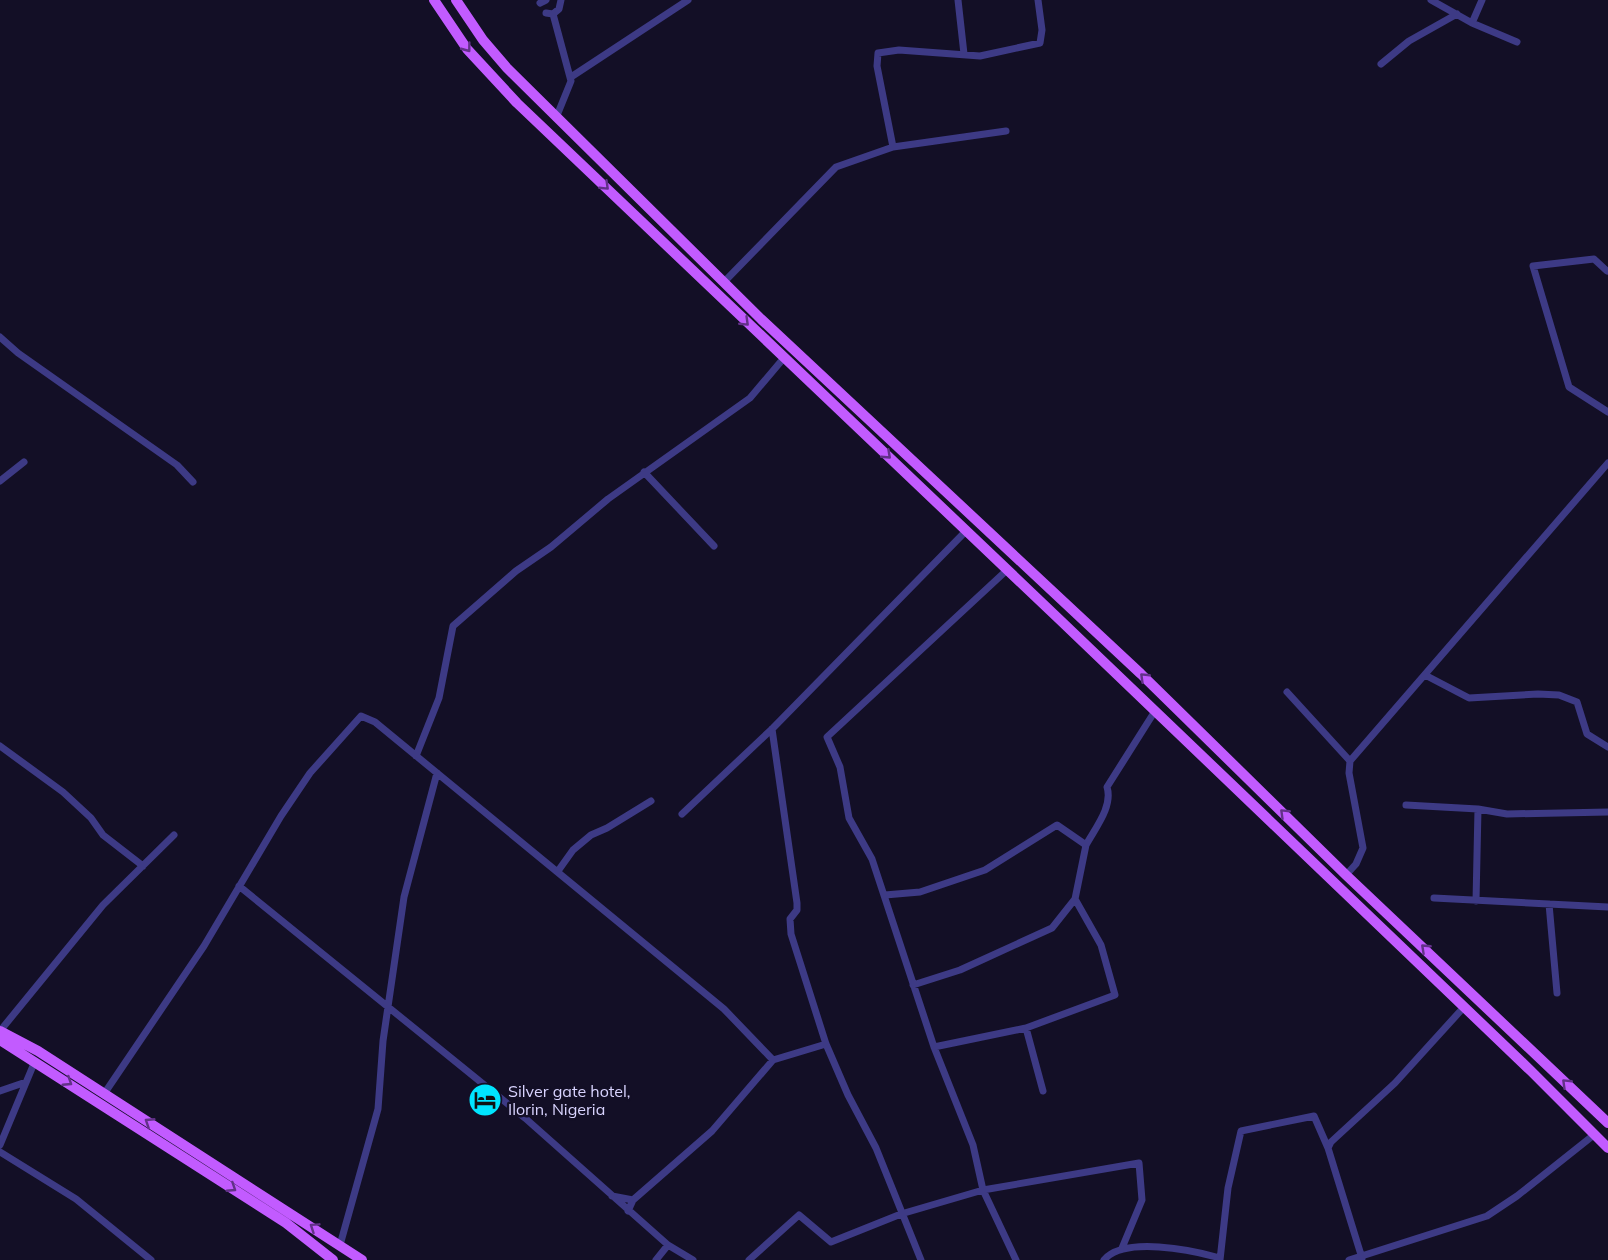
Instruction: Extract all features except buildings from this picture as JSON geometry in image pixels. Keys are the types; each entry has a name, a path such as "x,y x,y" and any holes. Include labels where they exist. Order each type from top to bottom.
{"main road":[{"path":"435,0 467,49 510,96 1464,1007 1608,1148"},
{"path":"456,0 483,40 507,68 724,282 1141,674 1346,874 1608,1123"},
{"path":"0,1031 104,1094 362,1260"},
{"path":"0,1040 286,1223 333,1260"}],"street":[{"path":"556,118 567,96 571,77 550,13 560,9 561,0"},
{"path":"571,77 688,0"},
{"path":"958,0 964,54"},
{"path":"893,147 878,75 878,53 899,50 980,56 1040,43 1042,30 1038,0"},
{"path":"1431,0 1472,23 1517,42"},
{"path":"1472,23 1482,0"},
{"path":"1381,64 1418,34 1457,14"},
{"path":"724,282 836,167 893,147 1006,131"},
{"path":"1607,271 1594,259 1533,266 1569,387 1608,412"},
{"path":"0,337 18,353 177,465 193,482"},
{"path":"416,756 439,698 453,626 516,571 644,472 750,398 783,359"},
{"path":"0,481 24,462"},
{"path":"1346,874 1356,864 1363,848 1349,773 1350,761 1608,463"},
{"path":"644,472 714,546"},
{"path":"682,814 772,729 966,531"},
{"path":"1007,570 827,737 840,767 849,818 872,859 885,895 934,1047 973,1145 983,1190 1016,1260"},
{"path":"1425,675 1469,698 1559,695 1576,702 1587,734 1608,747"},
{"path":"1287,692 1350,761"},
{"path":"913,985 960,970 1052,928 1075,899 1086,845 1110,797 1107,787 1155,711"},
{"path":"104,1094 204,946 310,773 361,716 368,717 724,1009 773,1060"},
{"path":"772,729 797,903 796,910 790,919 791,934 826,1044 848,1095 876,1148 921,1260"},
{"path":"0,746 63,792 91,818 103,835 143,866"},
{"path":"340,1245 378,1109 404,897 437,773"},
{"path":"558,871 573,850 591,835 651,801"},
{"path":"1406,806 1478,809 1507,814 1608,812"},
{"path":"1476,901 1478,809"},
{"path":"885,895 920,892 985,870 1057,825 1086,845"},
{"path":"0,1031 103,905 174,835"},
{"path":"239,886 525,1118 668,1245 693,1260"},
{"path":"1434,898 1608,907"},
{"path":"934,1047 1026,1028 1115,995 1101,945 1075,899"},
{"path":"1549,904 1557,993"},
{"path":"1328,1148 1331,1142 1395,1083 1464,1007"},
{"path":"1026,1028 1043,1091"},
{"path":"628,1211 633,1200 712,1131 773,1060 826,1044"},
{"path":"0,1145 35,1061"},
{"path":"0,1091 26,1082"},
{"path":"1122,1248 1190,1250 1220,1259 1228,1188 1241,1131 1314,1116 1328,1148 1362,1258"},
{"path":"1350,1260 1487,1216 1517,1196 1595,1134"},
{"path":"0,1152 76,1198 151,1260"},
{"path":"749,1260 799,1215 831,1242 902,1214 983,1190 1139,1163 1143,1200 1122,1248 1104,1260"},
{"path":"611,1196 633,1200"},
{"path":"656,1260 668,1245"}],"place":[{"name":"Silver gate hotel, Ilorin, Nigeria","path":"485,1100"}]}
